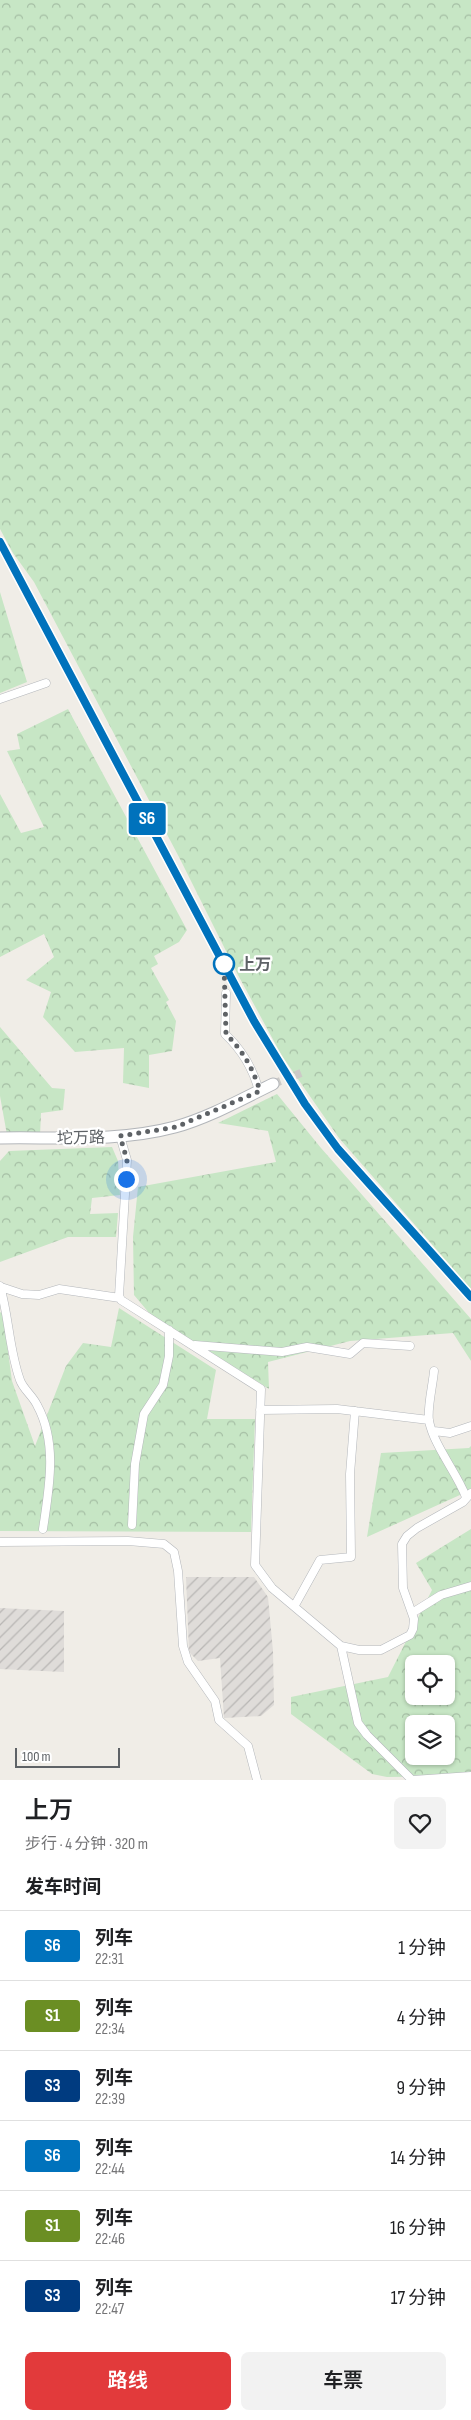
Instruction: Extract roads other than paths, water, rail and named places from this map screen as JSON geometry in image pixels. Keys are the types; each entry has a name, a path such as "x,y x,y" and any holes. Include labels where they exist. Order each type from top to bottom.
{"main road":[{"name":"坨万路","path":"0,1138 120,1136 176,1127 273,1084"}],"street":[{"path":"0,699 46,683"},
{"path":"226,994 226,1034 238,1046 248,1062 260,1091"},
{"path":"120,1136 127,1160 120,1298"},
{"path":"43,1529 50,1484 49,1435 37,1404 20,1382 13,1358 0,1287 22,1294 39,1295 59,1289 120,1298 261,1389 255,1565 272,1588 295,1605 342,1646 359,1650 380,1650 410,1635 414,1629 412,1613 403,1588 402,1544 417,1528 463,1502 469,1495 447,1463 429,1420 434,1371"},
{"path":"132,1525 135,1464 144,1414 163,1385 169,1356 169,1330"},
{"path":"193,1345 282,1352 307,1347 350,1354 363,1343 410,1346"},
{"path":"260,1410 337,1409 429,1420"},
{"path":"295,1605 320,1560 352,1557 350,1474 355,1411"},
{"path":"434,1431 450,1433 471,1426"},
{"path":"0,1542 128,1540 164,1544 174,1552 178,1571 183,1646 188,1662 216,1701 219,1720 248,1746 257,1780"},
{"path":"412,1613 441,1595 471,1586"},
{"path":"342,1646 358,1723 373,1741 413,1780 471,1776"}],"tunnel":[{"path":"273,1084 301,1073"}],"railway":[{"path":"0,542 254,1021 305,1104 338,1149 471,1297"}],"train":[{"name":"S6","path":"0,542 254,1021 281,1066 305,1104 338,1149 471,1297"}],"place":[{"name":"上万","path":"224,964"}]}
